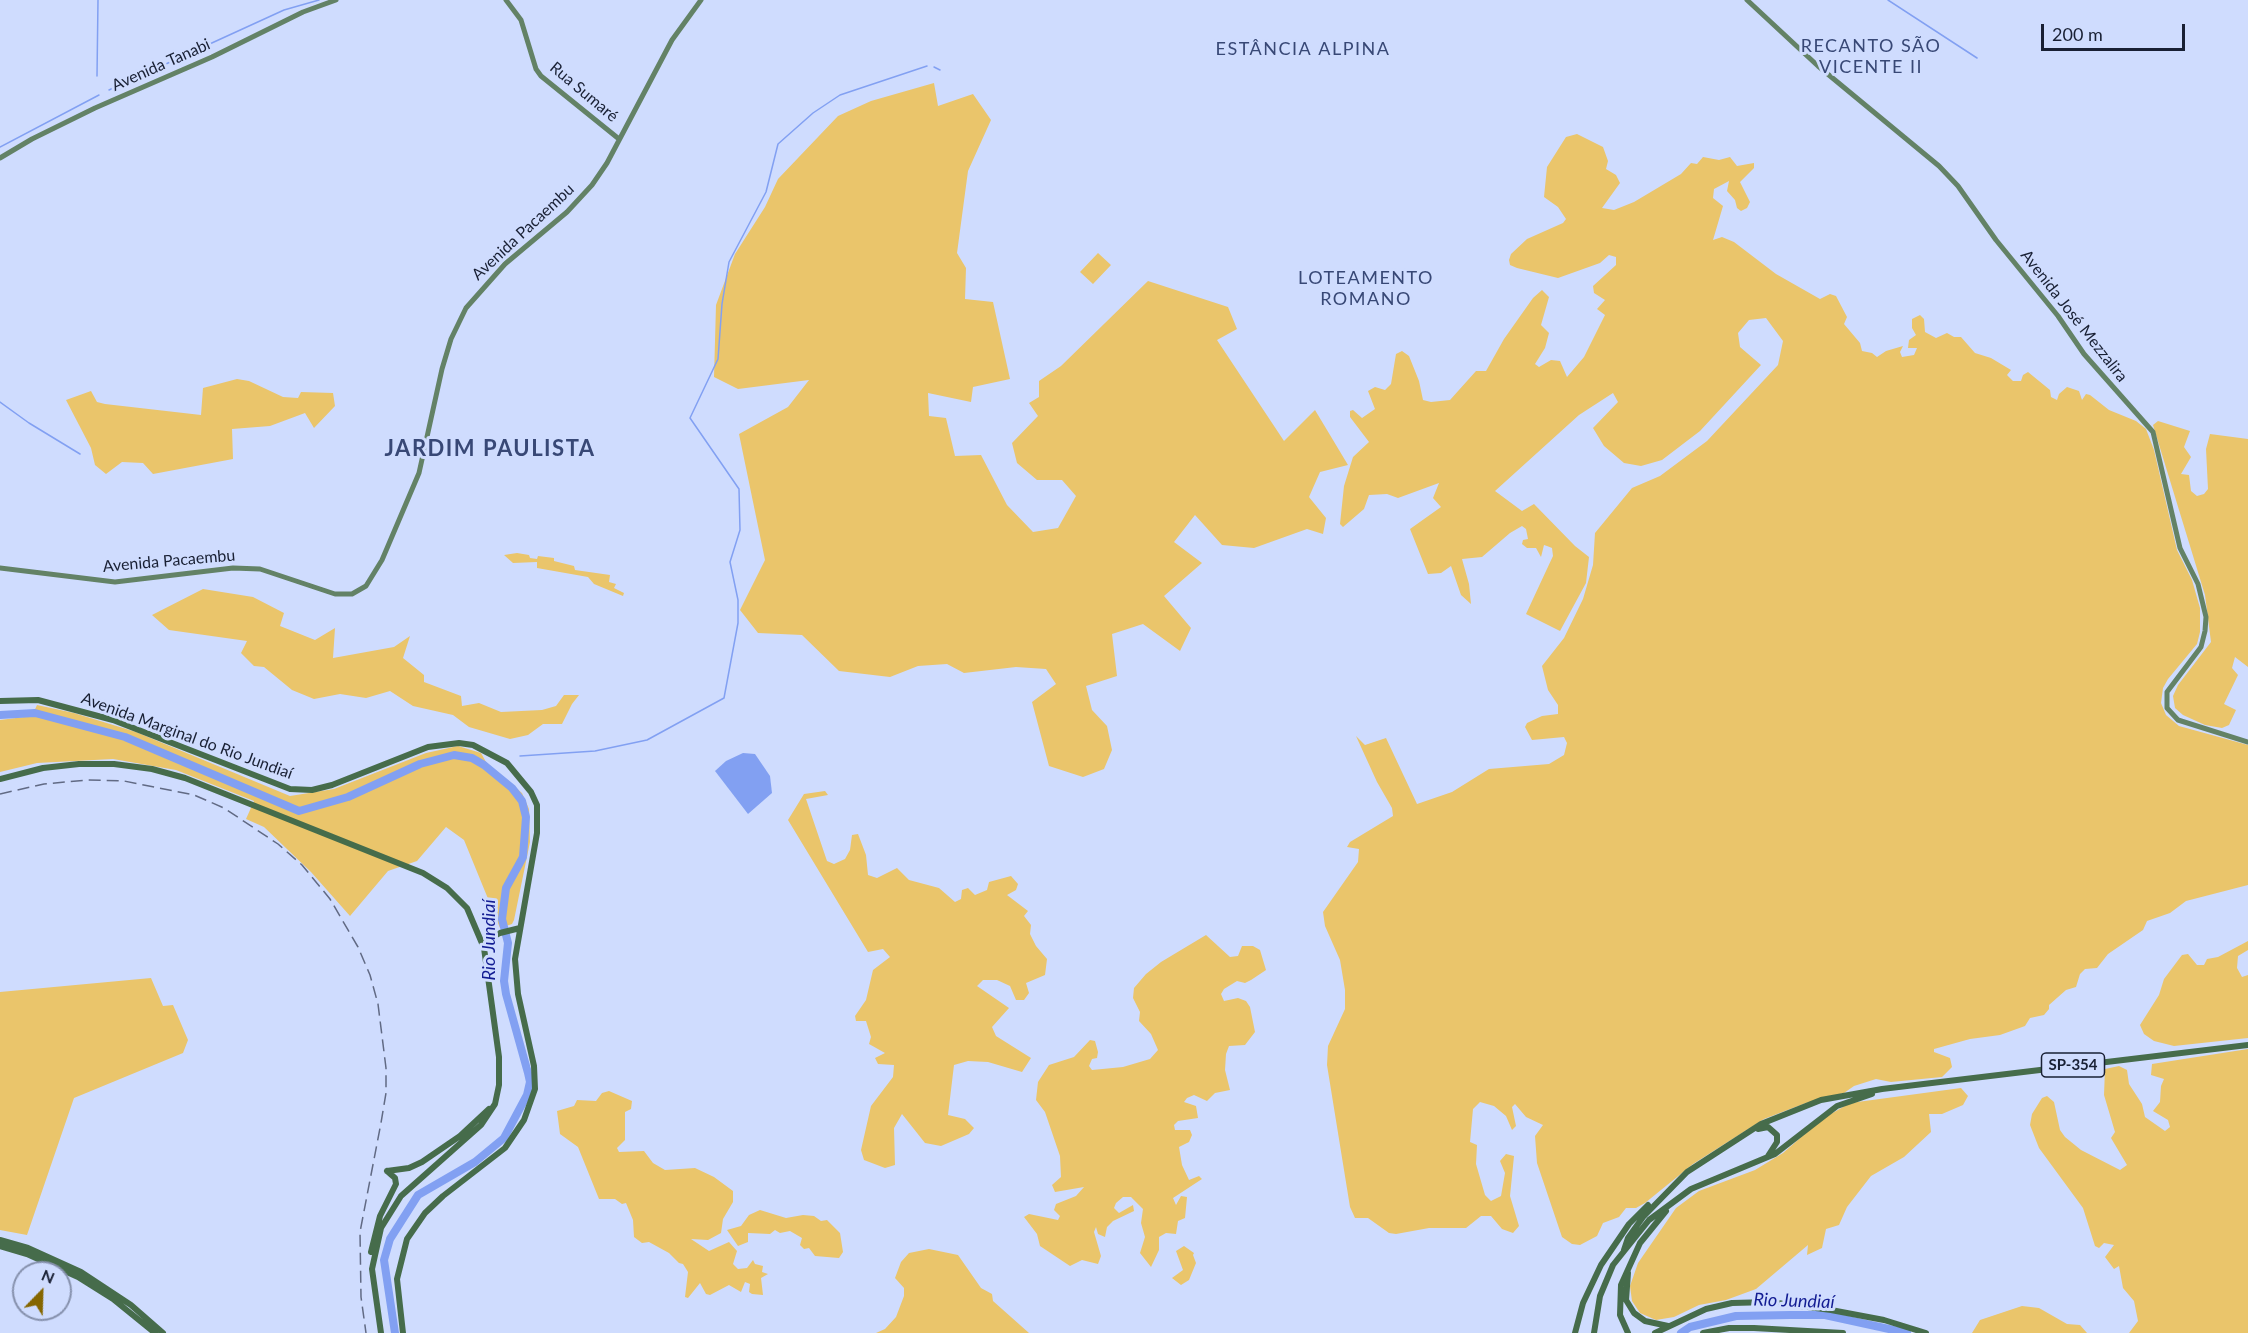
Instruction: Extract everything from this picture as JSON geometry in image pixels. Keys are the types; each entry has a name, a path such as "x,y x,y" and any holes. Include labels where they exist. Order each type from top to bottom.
{"main road":[{"name":"Avenida Tanabi","path":"0,159 32,139 95,108 212,57 303,12 336,0"},
{"name":"Rua Sumaré","path":"506,0 521,20 536,69 541,76 619,139"},
{"name":"Avenida Pacaembu","path":"0,568 115,582 232,567 260,568 335,594 352,594 366,586 382,560 419,473 442,369 451,339 466,308 505,264 564,215 607,163 672,40 701,0"},
{"name":"Avenida José Mezzalira","path":"1747,0 1818,66 1939,166 1958,186 1996,240 2058,316 2084,354 2153,432 2180,548 2198,584 2205,617 2205,631 2201,647 2170,683 2165,699 2167,708 2178,720 2248,742"},
{"name":"Avenida Marginal do Rio Jundiaí","path":"0,701 38,700 113,720 290,789 312,790 332,785 428,747 445,743 473,745 507,763 531,792 537,805 537,832 516,959 518,994 536,1076 530,1106 505,1148 443,1196 415,1226 402,1252 397,1280 403,1333"},
{"path":"0,779 43,768 79,764 114,764 152,769 185,778 434,879 457,896 467,908 482,943 499,1056 500,1085 495,1104 475,1132 410,1188 393,1207 381,1228 372,1269"},
{"path":"482,943 512,928 520,928"},
{"name":"SP-354","path":"1624,1250 1633,1229 1661,1196 1687,1172 1746,1132 1780,1115 1821,1100 1899,1088 2248,1045"},
{"name":"SP-354","path":"1594,1333 1600,1296 1613,1266 1649,1220 1666,1206 1705,1183 1766,1159 1837,1106 1858,1097 1899,1088"},
{"path":"381,1333 370,1259 376,1227 396,1184 395,1178 387,1171 409,1168 422,1162 460,1136 495,1104"},
{"path":"1746,1132 1768,1127 1775,1131 1777,1142 1766,1159"},
{"path":"1628,1333 1620,1315 1618,1300 1629,1265 1648,1230 1665,1211 1705,1183"},
{"path":"1575,1333 1591,1283 1608,1253 1629,1224 1661,1196"},
{"path":"0,1240 28,1248 81,1272 131,1305 163,1333"},
{"path":"0,1246 27,1254 78,1277 121,1305 155,1333"},
{"path":"1629,1265 1626,1300 1634,1313 1645,1321 1668,1326"},
{"path":"1655,1333 1706,1309 1732,1303 1770,1302 1884,1320 1926,1333"},
{"path":"1703,1333 1729,1328 1843,1333"}],"shaded area":[{"path":"934,83 938,106 973,94 991,120 968,171 957,253 966,268 965,299 993,302 1010,379 973,387 971,402 928,393 929,416 946,418 955,456 981,455 1007,505 1033,532 1058,528 1076,496 1062,480 1037,480 1017,463 1012,443 1038,416 1029,403 1039,397 1039,381 1061,366 1148,281 1228,307 1237,329 1217,340 1284,441 1315,410 1348,465 1320,472 1309,497 1326,518 1323,534 1307,529 1254,548 1222,545 1195,515 1174,542 1202,563 1164,596 1191,628 1180,651 1143,624 1112,634 1117,676 1086,686 1092,710 1107,726 1112,750 1104,769 1083,777 1049,766 1032,702 1056,684 1046,669 1016,667 964,673 947,664 918,666 890,677 839,671 802,635 758,633 740,610 765,560 739,434 788,407 809,380 738,389 714,377 716,305 735,254 765,207 778,179 838,116 871,101"},
{"path":"1577,134 1603,147 1608,161 1606,169 1616,175 1620,183 1602,208 1614,210 1634,202 1681,174 1691,163 1697,164 1703,157 1719,160 1730,157 1737,166 1754,163 1754,168 1740,182 1750,202 1747,208 1741,211 1737,208 1735,200 1727,191 1729,181 1714,189 1713,198 1723,206 1713,240 1722,237 1734,242 1776,274 1820,299 1830,294 1836,296 1847,317 1844,324 1860,343 1862,351 1872,353 1877,357 1886,351 1903,346 1900,352 1902,357 1914,355 1917,348 1908,348 1909,340 1916,335 1912,328 1912,319 1920,315 1924,319 1925,332 1936,338 1947,333 1954,337 1961,337 1975,353 1991,358 2011,370 2007,375 2013,381 2021,381 2023,375 2028,372 2050,390 2051,397 2057,400 2059,394 2067,387 2079,391 2082,400 2086,394 2090,395 2109,410 2136,421 2146,429 2154,450 2177,550 2192,580 2200,608 2200,632 2197,644 2168,679 2163,688 2161,703 2166,715 2179,726 2248,745 2248,885 2186,901 2170,913 2147,921 2143,930 2108,954 2097,968 2085,969 2080,974 2076,987 2066,990 2049,1005 2044,1015 2030,1018 2025,1026 2000,1035 1970,1039 1934,1049 1934,1052 1950,1058 1952,1067 1942,1077 1891,1082 1876,1079 1854,1086 1844,1093 1806,1103 1764,1119 1693,1164 1645,1203 1636,1208 1626,1208 1619,1217 1603,1223 1597,1236 1580,1245 1572,1244 1562,1237 1537,1163 1535,1136 1543,1125 1526,1117 1515,1104 1512,1107 1516,1126 1512,1130 1506,1116 1494,1106 1480,1102 1473,1109 1470,1142 1477,1145 1476,1164 1485,1195 1491,1201 1501,1196 1505,1173 1500,1161 1506,1154 1514,1156 1510,1196 1519,1226 1513,1233 1502,1229 1491,1216 1481,1216 1466,1228 1429,1228 1396,1234 1389,1233 1368,1218 1355,1218 1350,1207 1327,1065 1328,1046 1345,1009 1345,990 1340,960 1325,926 1323,912 1358,862 1359,849 1347,847 1350,842 1393,816 1392,808 1356,736 1365,745 1386,738 1417,804 1452,792 1489,769 1549,764 1564,755 1567,743 1564,737 1532,740 1525,727 1527,723 1542,716 1558,714 1558,705 1548,690 1542,666 1564,638 1583,599 1593,565 1595,533 1632,488 1660,476 1707,441 1778,365 1783,341 1766,318 1749,320 1738,333 1740,347 1761,365 1700,431 1662,460 1641,466 1624,463 1604,446 1593,428 1618,402 1613,393 1579,415 1495,491 1522,511 1534,504 1589,557 1586,583 1560,631 1526,614 1553,556 1552,548 1547,546 1544,545 1541,557 1536,548 1527,548 1522,544 1523,540 1528,539 1526,529 1522,526 1510,533 1482,557 1462,559 1469,584 1471,604 1461,595 1451,566 1441,573 1428,574 1410,529 1441,507 1433,498 1439,483 1398,498 1387,494 1369,495 1364,509 1343,527 1340,524 1344,486 1353,457 1369,442 1350,417 1350,411 1353,410 1362,418 1375,409 1368,391 1375,387 1385,390 1391,384 1396,354 1402,351 1409,356 1419,381 1423,400 1431,402 1450,400 1476,371 1486,371 1504,339 1533,298 1542,290 1549,297 1541,325 1549,333 1545,348 1535,364 1539,367 1551,360 1560,361 1567,377 1584,357 1605,315 1597,309 1605,300 1594,293 1593,286 1616,265 1616,257 1609,255 1600,263 1558,278 1517,268 1510,265 1509,260 1511,254 1527,239 1563,223 1566,219 1558,207 1544,197 1547,167 1566,137"},
{"path":"1098,253 1111,265 1093,284 1080,272"},
{"path":"237,379 249,381 283,397 298,398 301,392 333,393 335,406 314,428 305,413 270,426 232,429 233,459 153,474 143,463 122,462 106,474 95,465 91,448 66,400 91,391 97,402 105,404 201,415 203,388"},
{"path":"2158,421 2190,431 2184,447 2191,457 2181,474 2189,475 2191,491 2197,496 2204,494 2208,489 2206,449 2210,434 2248,439 2248,667 2235,657 2232,668 2238,675 2224,704 2236,710 2229,725 2222,728 2205,725 2183,715 2175,708 2173,696 2178,685 2211,642 2205,595 2153,425"},
{"path":"517,553 537,559 538,556 554,558 554,561 574,566 575,570 610,575 609,582 616,584 614,588 624,593 623,596 594,584 588,577 537,568 537,562 513,563 504,555"},
{"path":"203,589 253,597 284,613 280,626 315,640 335,628 333,658 394,647 410,636 403,658 424,675 424,682 461,696 462,706 479,703 501,712 542,710 556,706 564,695 579,695 562,724 543,724 528,735 510,739 469,727 453,715 413,706 390,691 366,698 340,694 314,699 292,690 264,667 254,666 241,653 247,641 169,630 152,615"},
{"path":"37,705 74,713 136,732 290,796 334,789 426,753 458,746 481,753 486,762 522,793 529,809 530,842 514,920 512,924 500,928 464,840 446,827 417,861 388,871 350,916 311,872 264,827 246,819 254,801 176,770 113,759 37,763 0,772 0,720 32,716"},
{"path":"825,791 828,795 806,799 827,861 834,864 845,859 850,850 852,835 858,834 866,855 868,875 877,878 897,868 909,880 939,888 955,902 961,899 962,890 968,888 975,895 987,890 989,882 1011,876 1018,884 1016,890 1007,895 1028,911 1024,916 1031,925 1030,934 1047,959 1045,975 1026,983 1029,993 1024,1000 1016,1000 1010,986 997,980 983,980 977,986 1009,1008 992,1027 996,1036 1031,1058 1022,1072 988,1062 968,1061 954,1065 948,1115 965,1119 974,1128 969,1134 941,1146 925,1143 902,1114 894,1128 895,1165 885,1168 864,1160 861,1150 871,1106 893,1077 894,1065 878,1064 875,1058 885,1053 869,1044 871,1037 866,1021 856,1021 855,1016 866,1000 873,970 890,957 883,949 868,952 788,820 804,794"},
{"path":"1206,935 1230,957 1238,956 1242,946 1253,946 1260,950 1266,970 1245,983 1237,981 1224,989 1221,994 1224,1001 1238,998 1246,1001 1250,1007 1255,1032 1245,1045 1229,1046 1225,1070 1230,1090 1215,1093 1207,1101 1194,1095 1187,1098 1184,1102 1196,1106 1198,1118 1178,1121 1174,1125 1175,1130 1190,1130 1192,1135 1189,1142 1179,1147 1182,1165 1189,1180 1199,1176 1202,1179 1173,1198 1176,1205 1181,1196 1187,1197 1185,1218 1178,1221 1176,1234 1166,1233 1159,1237 1159,1250 1151,1267 1140,1253 1145,1237 1141,1223 1143,1209 1131,1197 1123,1197 1114,1208 1119,1213 1133,1205 1134,1211 1113,1221 1107,1227 1105,1237 1098,1234 1096,1227 1094,1232 1101,1256 1098,1264 1082,1260 1070,1266 1040,1246 1037,1234 1024,1217 1029,1214 1058,1220 1060,1216 1054,1210 1056,1204 1076,1196 1084,1187 1055,1192 1052,1185 1061,1177 1060,1156 1045,1112 1036,1100 1038,1082 1049,1065 1074,1057 1090,1040 1095,1041 1098,1052 1097,1058 1092,1059 1089,1066 1092,1070 1123,1067 1150,1059 1158,1050 1151,1034 1139,1021 1140,1012 1133,998 1134,988 1161,962"},
{"path":"2248,941 2248,950 2238,956 2237,968 2242,977 2248,975 2248,1038 2174,1046 2154,1041 2144,1034 2140,1025 2159,995 2164,979 2182,955 2188,954 2197,965 2204,965 2207,959 2218,957"},
{"path":"151,978 163,1006 173,1005 188,1040 183,1053 74,1098 27,1235 0,1230 0,992"},
{"path":"2248,1049 2248,1333 2129,1333 2138,1321 2134,1301 2123,1288 2119,1266 2114,1269 2105,1257 2114,1245 2104,1243 2099,1248 2095,1246 2083,1208 2039,1148 2030,1125 2032,1114 2042,1098 2047,1096 2054,1102 2060,1130 2065,1137 2081,1150 2120,1170 2127,1165 2111,1138 2115,1132 2104,1095 2105,1069 2119,1066 2127,1070 2129,1084 2142,1104 2145,1117 2165,1131 2170,1127 2168,1120 2153,1111 2160,1102 2164,1079 2151,1075 2152,1064"},
{"path":"1961,1088 1968,1096 1963,1105 1942,1114 1929,1114 1931,1132 1904,1157 1871,1176 1847,1207 1839,1225 1826,1229 1822,1248 1807,1255 1808,1245 1756,1289 1726,1300 1699,1305 1674,1317 1656,1320 1640,1313 1632,1301 1630,1286 1638,1263 1676,1208 1699,1191 1755,1170 1783,1153 1822,1119 1850,1103"},
{"path":"609,1091 632,1101 631,1109 625,1112 625,1140 617,1148 619,1152 644,1151 653,1163 665,1170 695,1168 714,1177 733,1191 733,1202 723,1219 721,1233 708,1240 691,1239 709,1251 729,1242 737,1251 733,1264 738,1269 747,1268 753,1260 755,1264 763,1266 762,1272 768,1274 761,1278 763,1295 749,1292 750,1284 745,1282 741,1292 729,1285 710,1295 706,1294 700,1283 688,1298 685,1297 688,1272 683,1264 669,1253 649,1242 642,1243 634,1237 633,1220 626,1203 622,1204 615,1199 599,1199 578,1147 560,1134 557,1111 574,1106 577,1100 596,1101 602,1093"},
{"path":"760,1210 786,1218 803,1215 814,1216 821,1221 827,1220 840,1233 843,1252 839,1258 815,1256 809,1248 804,1249 800,1245 802,1238 790,1231 780,1233 775,1230 770,1234 748,1233 748,1242 738,1246 727,1230 741,1226 749,1215"},
{"path":"1184,1246 1194,1253 1196,1263 1189,1280 1181,1285 1172,1278 1183,1270 1176,1251"},
{"path":"929,1249 958,1255 981,1288 992,1294 993,1301 1029,1333 876,1333 885,1329 896,1317 904,1296 904,1288 895,1278 901,1262 909,1253"},
{"path":"2022,1306 2039,1308 2067,1324 2080,1325 2087,1333 1972,1333 1980,1320"}],"water":[{"path":"743,753 755,754 770,776 772,793 748,814 715,771 726,761"}],"waterway":[{"path":"97,76 98,0"},
{"path":"109,90 284,10 319,0"},
{"path":"1888,0 1977,58"},
{"path":"520,756 595,751 647,740 724,698 738,623 738,600 730,562 740,530 739,489 690,418 718,359 722,304 729,262 766,192 778,144 813,113 840,95 927,66"},
{"path":"934,67 940,70"},
{"path":"0,147 99,95"},
{"path":"0,402 29,423 80,454"},
{"name":"Rio Jundiaí","path":"0,715 35,713 125,737 299,811 348,797 420,764 454,755 472,758 484,765 512,788 522,801 526,817 523,857 506,888 502,919 508,943 504,981 530,1082 527,1095 504,1138 475,1162 418,1195 390,1239 384,1260 395,1333"},
{"name":"Rio Jundiaí","path":"472,758 478,758"},
{"name":"Rio Jundiaí","path":"1681,1333 1690,1327 1736,1316 1790,1315 1825,1315 1907,1333"}],"railway":[{"path":"0,794 44,784 88,780 124,781 194,795 224,808 278,844 302,865 330,899 358,947 370,975 378,1004 386,1068 386,1093 360,1232 361,1297 366,1333"}],"district":[{"name":"ESTÂNCIA ALPINA","path":"1303,49"},
{"name":"RECANTO SÃO VICENTE II","path":"1871,56"},
{"name":"LOTEAMENTO ROMANO","path":"1366,288"},
{"name":"JARDIM PAULISTA","path":"490,449"}]}
